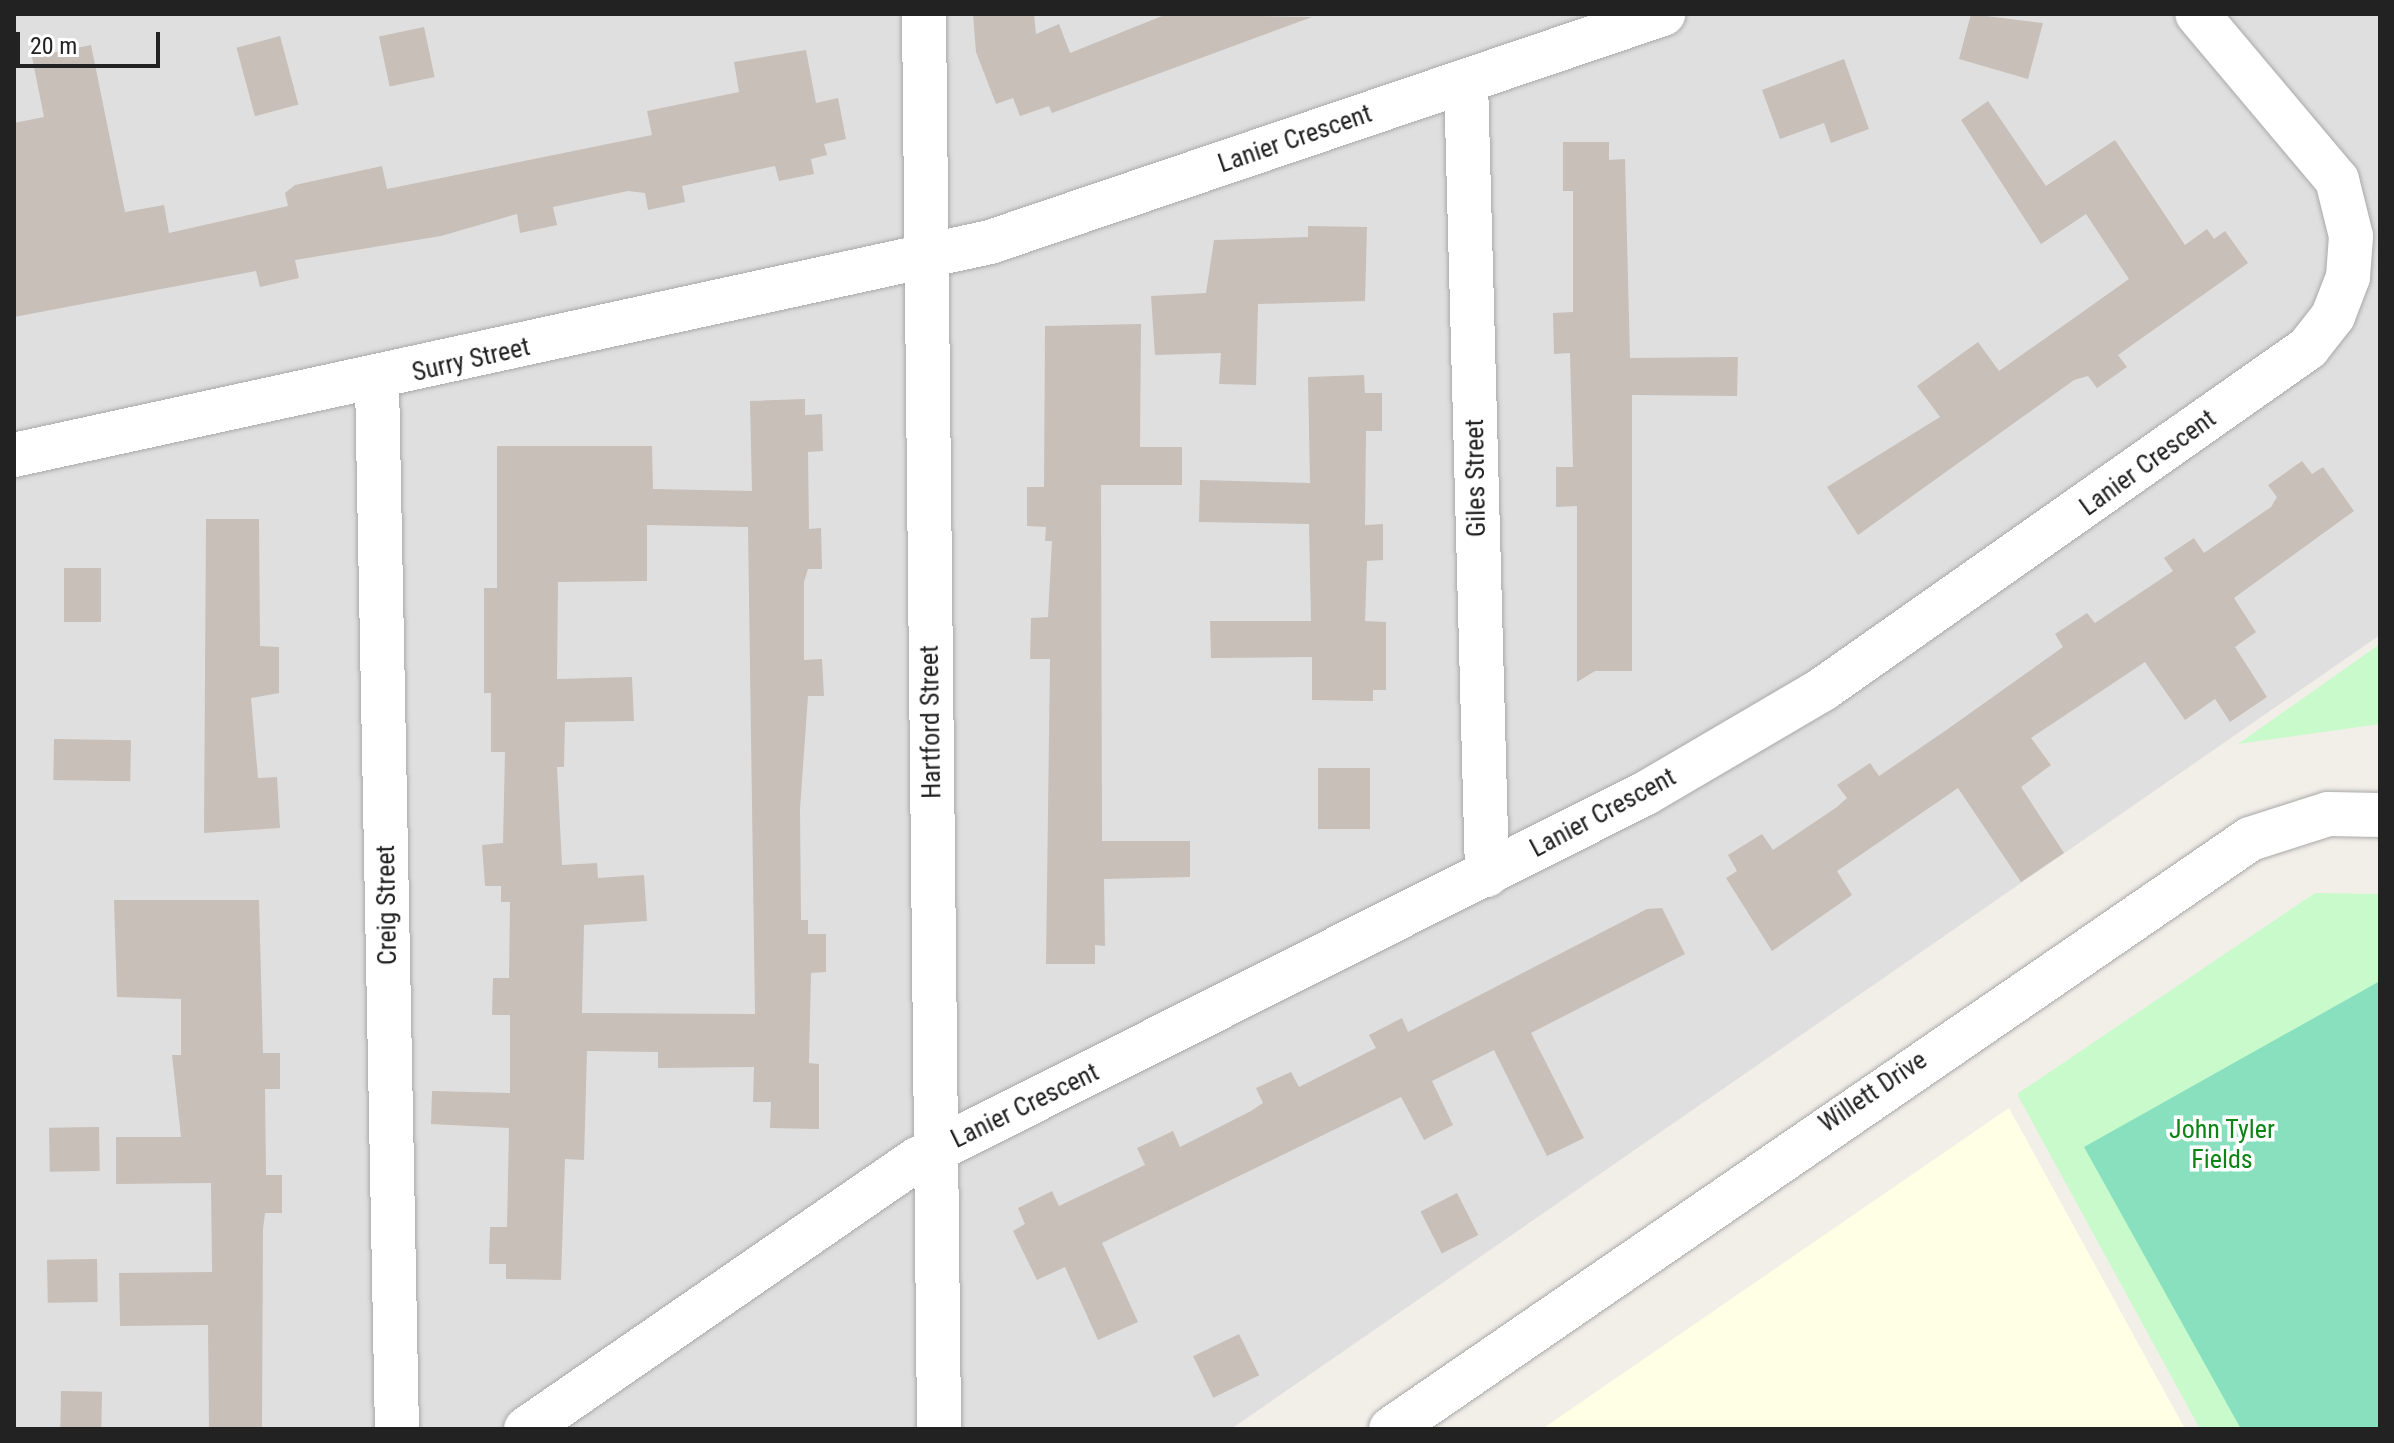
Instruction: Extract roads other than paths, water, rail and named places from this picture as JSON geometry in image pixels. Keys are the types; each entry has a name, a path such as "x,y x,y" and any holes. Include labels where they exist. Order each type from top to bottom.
{"street":[{"name":"Hartford Street","path":"924,14 939,1429"},
{"name":"Lanier Crescent","path":"926,256 990,242 1663,14"},
{"name":"Lanier Crescent","path":"526,1429 936,1149 1646,793 1823,689 2308,348 2333,316 2348,277 2351,236 2337,180 2197,14"},
{"name":"Giles Street","path":"1466,81 1487,875"},
{"name":"Surry Street","path":"14,455 377,381 926,256"},
{"name":"Creig Street","path":"377,381 397,1429"},
{"name":"Willett Drive","path":"1391,1429 2250,839 2328,814 2380,815"}],"park label":[{"name":"John Tyler Fields","path":"2222,1145"}]}
